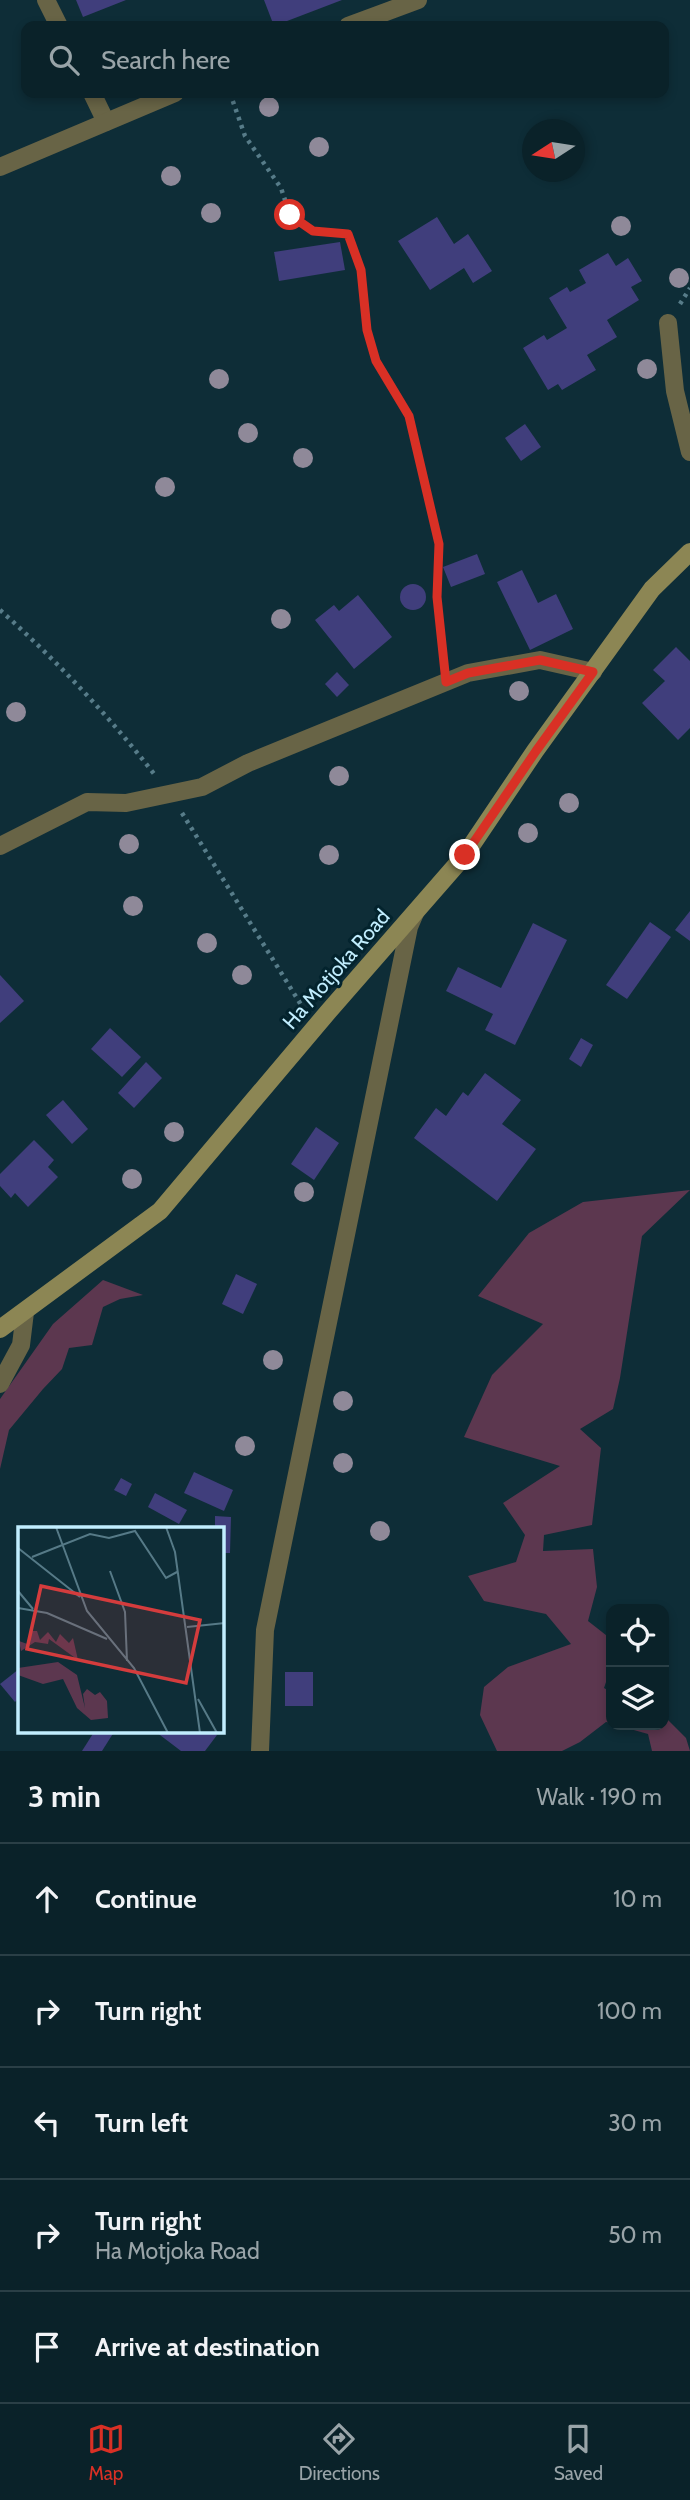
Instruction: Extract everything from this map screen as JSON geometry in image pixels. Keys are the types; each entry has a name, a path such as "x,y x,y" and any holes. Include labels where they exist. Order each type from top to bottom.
{"street":[{"path":"46,0 56,21"},
{"path":"361,21 418,0"},
{"path":"94,98 106,122"},
{"path":"0,167 164,98"},
{"path":"668,323 675,391 690,452"},
{"name":"Ha Motjoka Road","path":"0,1329 160,1211 465,855 652,589 690,552"},
{"path":"0,846 87,803 126,803 202,787 248,763 468,673 540,660 593,672"},
{"path":"260,1751 265,1630 409,928 416,911"},
{"path":"0,1384 21,1345 25,1312"}],"path":[{"path":"232,98 246,136 281,188 290,215 313,231 348,234 361,270 367,330 376,361 409,416 439,544 437,597 446,682"}],"shaded area":[{"path":"690,1190 642,1236 613,1409 580,1429 601,1448 592,1525 544,1535 543,1551 593,1549 597,1587 588,1621 606,1635 606,1722 580,1742 562,1751 497,1751 480,1715 484,1687 508,1667 571,1644 546,1614 484,1601 468,1576 516,1562 525,1535 503,1503 560,1466 464,1437 492,1375 543,1324 478,1296 529,1233 583,1202"},
{"path":"103,1280 143,1295 120,1299 103,1307 92,1345 69,1348 62,1369 9,1430 0,1469 0,1399 53,1324"},
{"path":"669,1721 686,1738 690,1751 652,1751 648,1734 634,1730 669,1730"}],"building":[{"path":"76,0 126,0 83,17"},
{"path":"264,0 342,0 287,21 272,21"},
{"path":"437,217 454,244 468,234 492,271 473,283 464,268 430,290 398,241"},
{"path":"340,242 345,270 279,281 274,252"},
{"path":"608,253 616,266 628,258 642,281 631,287 639,300 607,320 617,337 587,355 596,370 562,390 558,384 548,390 523,348 544,335 547,340 567,328 549,298 567,287 570,292 586,283 579,270"},
{"path":"525,424 541,447 521,461 505,438"},
{"path":"477,554 485,574 451,587 443,567"},
{"path":"522,570 538,603 556,594 573,629 530,650 497,582"},
{"path":"413,584 422,588 426,597 422,606 413,610 404,606 400,597 404,588"},
{"path":"358,595 392,637 354,669 315,620 334,605 339,611"},
{"path":"676,647 690,661 690,728 678,740 642,703 665,681 653,670"},
{"path":"337,672 349,685 337,697 325,684"},
{"path":"690,911 690,941 675,930"},
{"path":"650,922 671,937 627,999 606,985"},
{"path":"533,923 567,940 515,1045 485,1030 493,1014 446,991 458,967 501,988"},
{"path":"0,975 24,1001 0,1023"},
{"path":"110,1028 141,1057 122,1077 91,1049"},
{"path":"581,1038 593,1045 581,1067 569,1059"},
{"path":"146,1062 162,1078 134,1108 118,1093"},
{"path":"485,1073 521,1100 502,1124 536,1149 497,1201 414,1138 436,1108 446,1116 463,1092 468,1096"},
{"path":"63,1100 88,1129 72,1144 46,1115"},
{"path":"316,1127 339,1143 314,1180 291,1164"},
{"path":"34,1140 54,1160 48,1167 58,1177 28,1207 15,1193 11,1198 0,1186 0,1174"},
{"path":"236,1274 257,1284 243,1314 222,1304"},
{"path":"194,1472 233,1490 224,1511 184,1493"},
{"path":"121,1478 132,1484 126,1496 114,1490"},
{"path":"155,1493 187,1510 179,1524 148,1507"},
{"path":"215,1516 231,1517 230,1553 224,1553 224,1527 215,1527"},
{"path":"18,1670 18,1699 15,1702 0,1684"},
{"path":"285,1672 313,1672 313,1706 285,1706"},
{"path":"93,1734 113,1734 102,1751 82,1751"},
{"path":"159,1734 217,1735 205,1751 181,1751"}],"route":[{"path":"290,215 313,231 348,234 361,270 367,330 376,361 409,416 439,544 437,597 446,682 468,673 540,660 593,672 465,855"}]}
